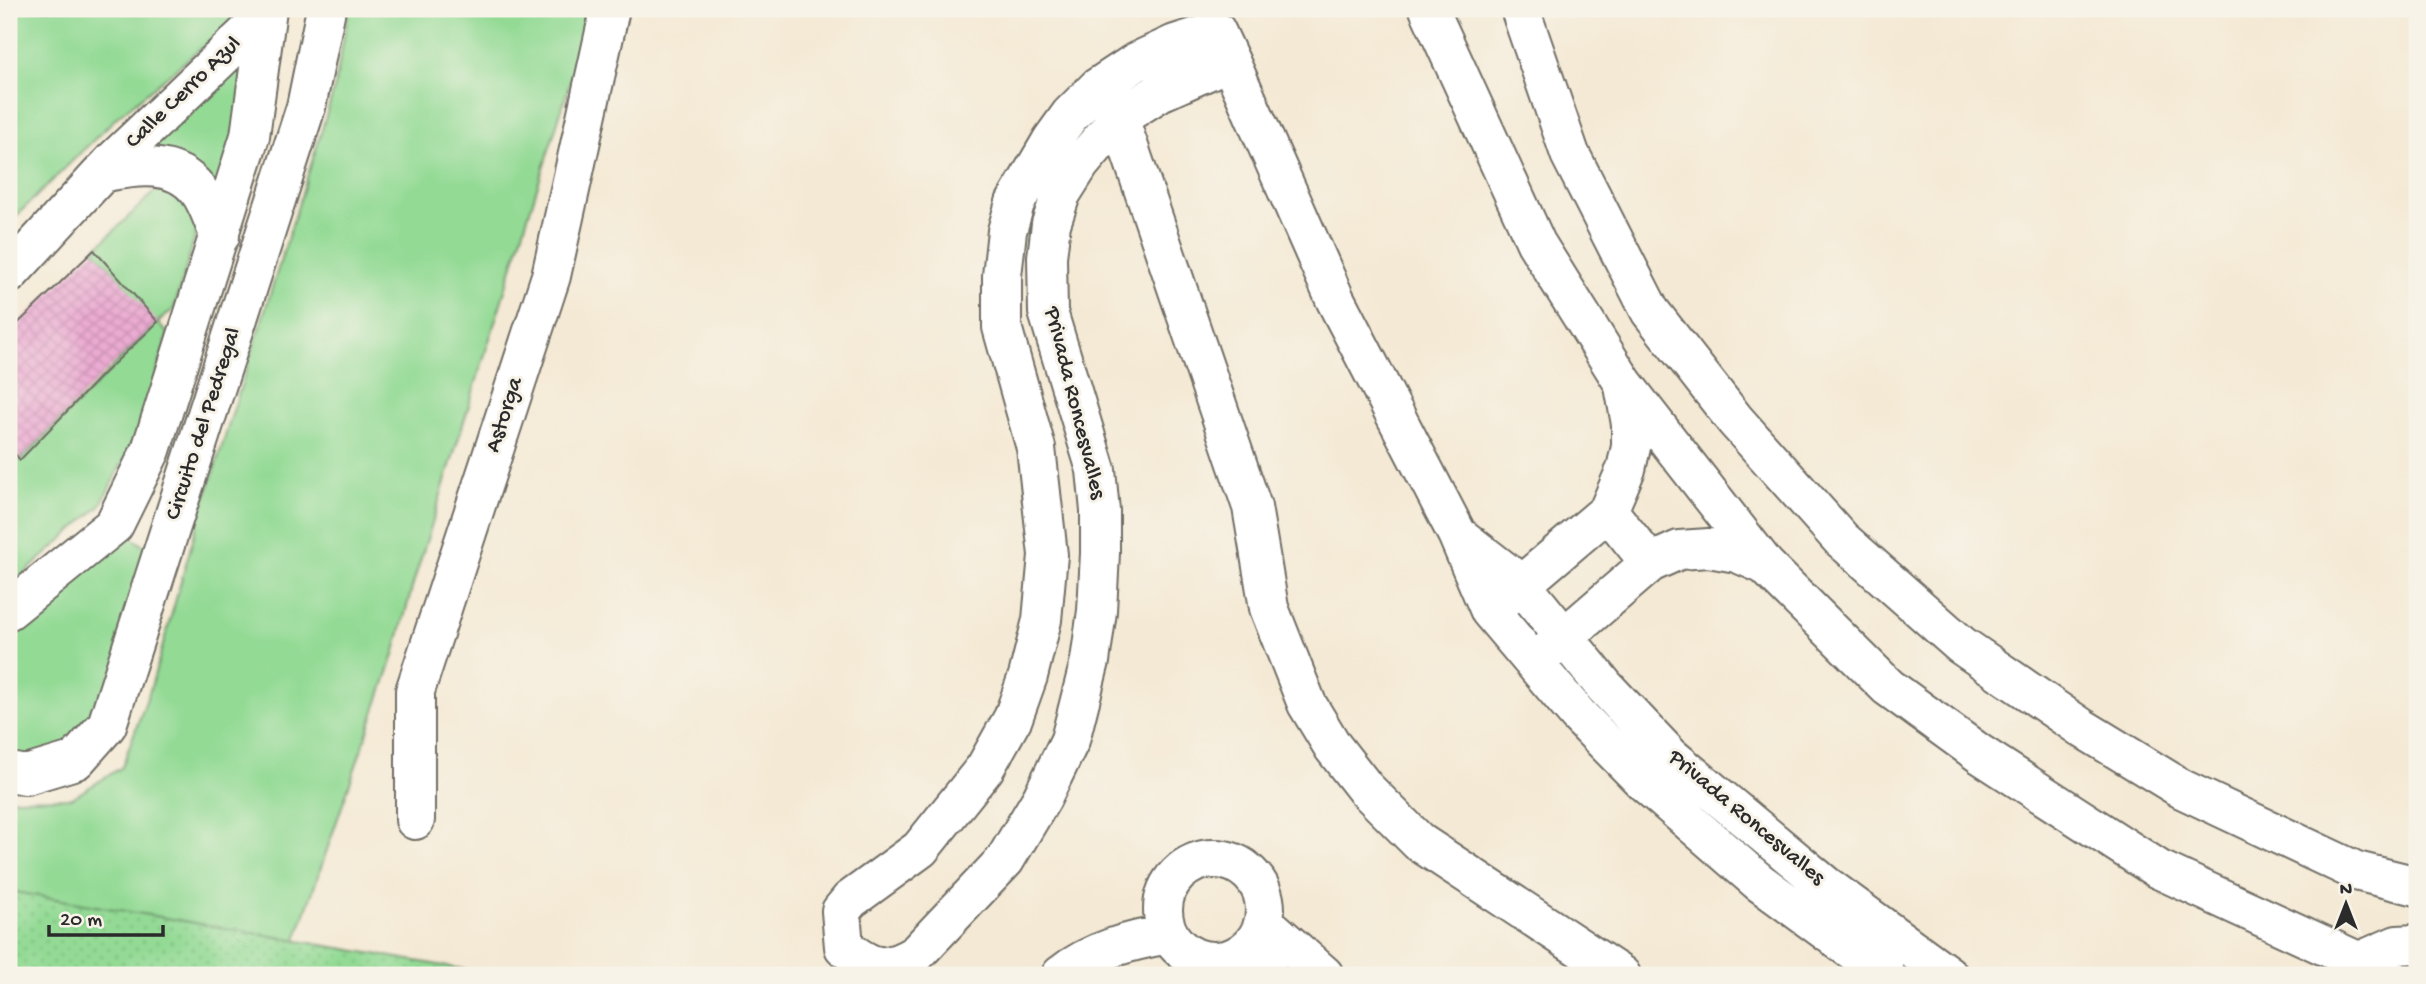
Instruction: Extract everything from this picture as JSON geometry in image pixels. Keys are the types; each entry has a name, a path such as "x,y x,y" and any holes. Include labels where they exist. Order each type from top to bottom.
{"street":[{"name":"Circuito del Pedregal","path":"9,772 26,775 76,760 107,725 306,107 326,9"},
{"name":"Astorga","path":"415,820 415,691 551,276 610,9"},
{"path":"1430,9 1536,243 1624,384 1765,565 1888,687 1980,754 2158,869 2373,969 2397,946 2417,944"},
{"path":"1520,9 1570,153 1650,311 1735,420 1841,539 1961,645 2082,728 2182,789 2356,872 2417,886"},
{"name":"Circuito del Pedregal","path":"9,610 114,526 151,450 250,136 266,12"},
{"name":"Calle Cerro Azul","path":"9,274 109,167 266,12"},
{"name":"Privada Roncesvalles","path":"1175,44 1223,46 1119,118 1080,164 1061,194 1051,224 1047,257 1048,312 1096,470 1100,511 1097,611 1090,662 1070,740 1042,798 1005,860 916,954 901,962 882,966 865,963 844,947 842,911 850,900 920,849 985,768 1013,718 1028,676 1042,620 1048,555 1036,448 1002,327 1002,276 1007,231 1015,204 1052,140 1070,115 1098,87 1175,44"},
{"name":"Privada Roncesvalles","path":"1223,46 1335,299 1457,534 1490,611 1578,715 1646,783 1759,882 1886,975"},
{"path":"1119,118 1252,507 1269,608 1307,704 1333,747 1365,788 1419,842 1621,975"},
{"name":"Calle Cerro Azul","path":"109,167 155,167 176,171 198,190 220,236"},
{"path":"1490,611 1608,511 1626,469 1631,447 1631,424 1624,384"},
{"path":"1608,511 1650,563"},
{"name":"Privada Roncesvalles","path":"1457,534 1521,584 1605,687 1670,756 1825,885 1948,975"},
{"path":"1535,663 1650,563 1678,550 1709,548 1737,553 1765,565"},
{"path":"1216,859 1234,863 1249,873 1260,887 1265,904 1264,922 1255,940 1254,965 1199,959 1181,950 1168,934 1163,916 1163,899 1170,882 1183,869 1199,861 1216,859"},
{"path":"1264,922 1324,975"},
{"path":"1061,975 1097,953 1132,940 1168,934"}],"green space":[{"path":"9,9 249,9 117,117 9,223 9,99 14,93 9,87"},
{"path":"349,9 593,9 413,584 394,655 296,940 9,895 9,815 12,799 72,798 122,767 151,687 197,525 335,86"},
{"path":"264,18 220,225 204,188 128,167"},
{"path":"155,191 177,191 194,212 198,226 174,309 158,322 168,334 142,425 100,506 9,587 9,447 21,460 157,323 94,250"},
{"path":"114,525 161,558 107,725 9,772 9,610"},
{"path":"9,891 497,975 9,975"}],"building":[{"path":"94,250 158,322 103,374 20,460 9,447 9,332"}]}
